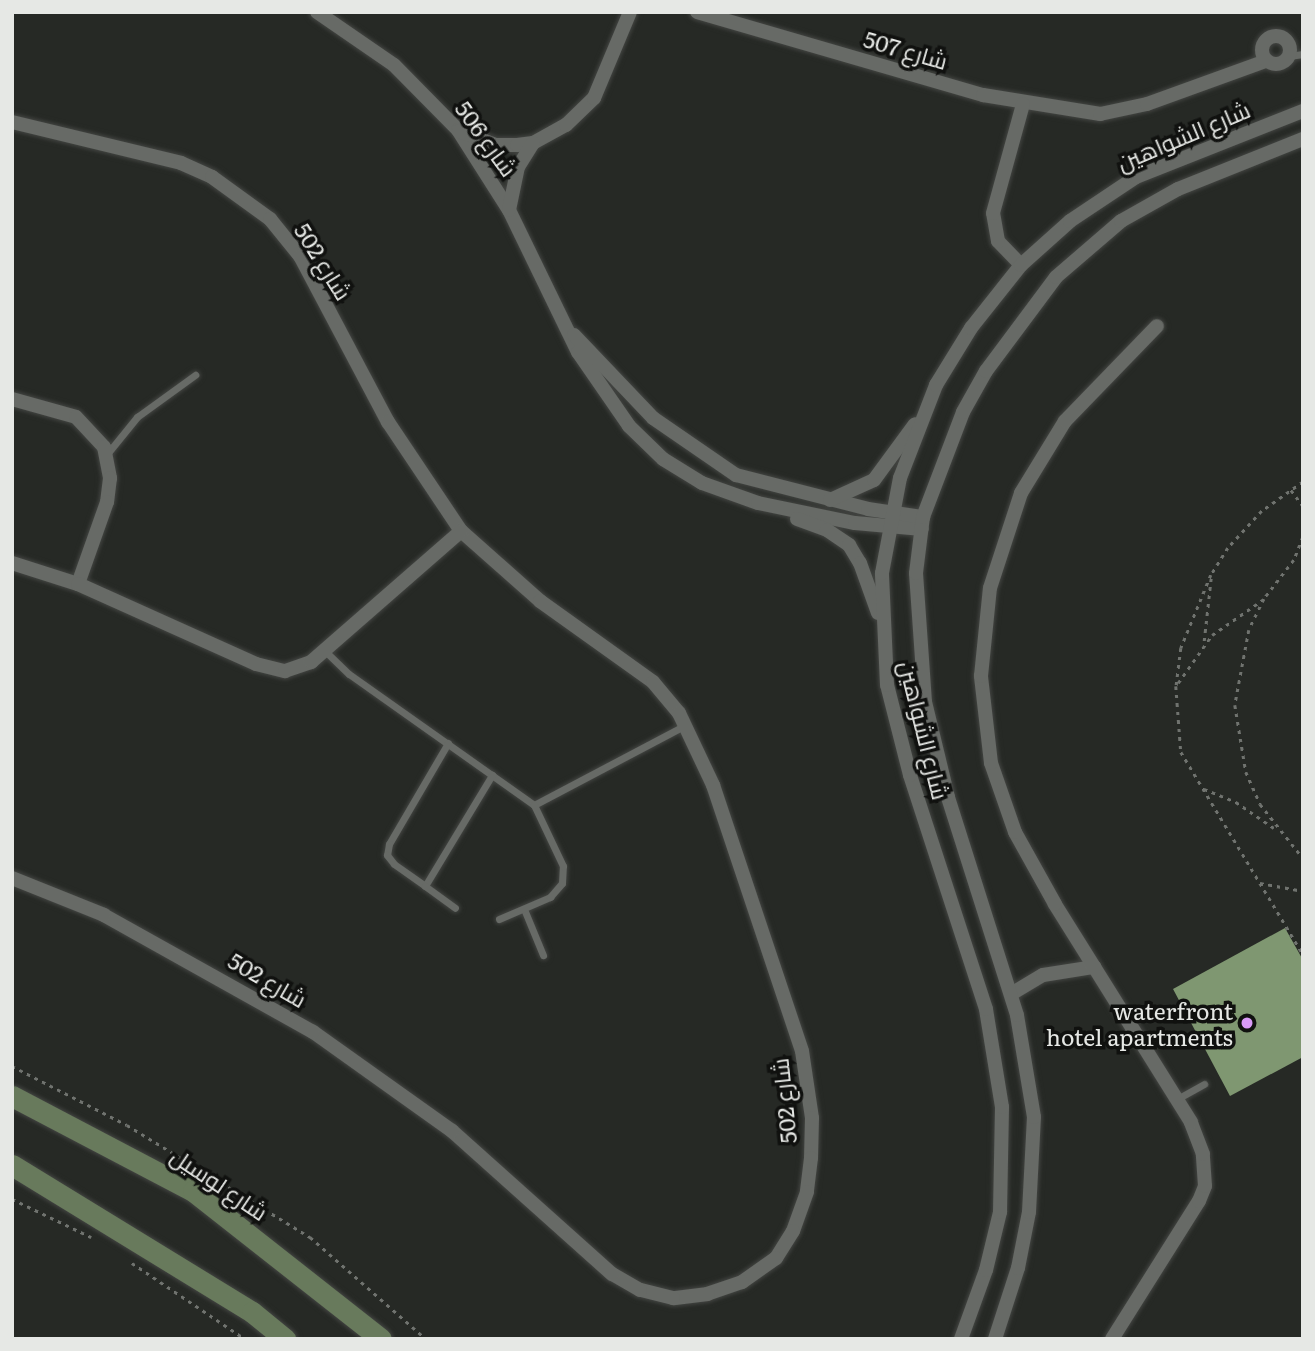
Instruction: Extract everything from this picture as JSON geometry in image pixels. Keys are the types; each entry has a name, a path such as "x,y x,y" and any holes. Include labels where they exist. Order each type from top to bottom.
{"street":[{"name":"شارع 506","path":"317,12 394,65 458,130 509,211 578,352 613,405 663,459 720,491 775,506 923,523"},
{"path":"458,130 496,145 533,143 566,125 594,98 630,12"},
{"name":"شارع 507","path":"697,12 1023,104 1100,114 1147,104 1266,61 1274,65 1296,55"},
{"path":"1266,61 1263,44 1278,35 1286,39 1296,55"},
{"path":"1021,265 998,241 993,213 1023,104"},
{"name":"شارع الشواهين","path":"961,1339 986,1270 1000,1212 1000,1083 986,1009 894,717 881,620 891,521 921,418 957,349 1021,265 1080,214 1136,177 1303,111"},
{"name":"شارع 502","path":"12,122 181,163 212,177 270,219 300,256 388,422 461,531 540,601 653,682 686,724 713,785 802,1051 812,1118 807,1192 793,1231 776,1258 742,1282 708,1294 673,1297 640,1290 612,1274 452,1131 313,1032 104,915 12,878"},
{"name":"شارع الشواهين","path":"995,1339 1018,1268 1034,1166 1032,1103 1011,994 948,797 925,702 916,573 923,523 963,412 986,371 1056,277 1121,221 1178,189 1303,139"},
{"path":"509,211 514,176 533,143"},
{"path":"1112,1339 1205,1186 1198,1138 1177,1099 1031,864 1002,802 984,723 983,633 1002,540 1041,456 1091,391 1157,326"},
{"name":"شارع 506","path":"570,332 653,418 717,465 760,484 830,500 891,521"},
{"path":"12,399 76,418 106,455 107,502 78,584"},
{"path":"830,500 874,480 921,418"},
{"name":"شارع 506","path":"775,506 849,545 881,620"},
{"path":"12,563 78,584 271,668 298,669 324,650 461,531"},
{"path":"1011,994 1043,975 1094,967"},
{"name":"شارع لوسيل","path":"12,1096 193,1191 381,1339"},
{"path":"12,1165 240,1304 285,1339"}],"lane":[{"path":"106,455 137,417 195,375"},
{"path":"324,650 349,674 534,805 564,876 550,897 499,919"},
{"path":"534,805 686,724"},
{"path":"448,743 387,855 455,908"},
{"path":"425,886 492,775"},
{"path":"524,909 543,955"},
{"path":"1177,1099 1204,1084"}],"path":[{"path":"1303,482 1262,511 1228,548 1211,575 1181,648 1176,686 1181,752 1303,954"},
{"path":"1291,490 1303,506"},
{"path":"1276,829 1246,772 1235,705 1249,631 1264,599 1294,560 1303,537"},
{"path":"1204,643 1211,575"},
{"path":"1176,686 1204,643 1264,599"},
{"path":"1204,789 1236,802 1276,829 1303,858"},
{"path":"1261,883 1303,891"},
{"path":"12,1199 94,1238"},
{"path":"127,1259 245,1339"}],"building":[{"name":"waterfront hotel apartments","path":"1285,928 1303,960 1303,1057 1230,1096 1173,989"}],"place":[{"name":"waterfront hotel apartments","path":"1247,1023"}]}
